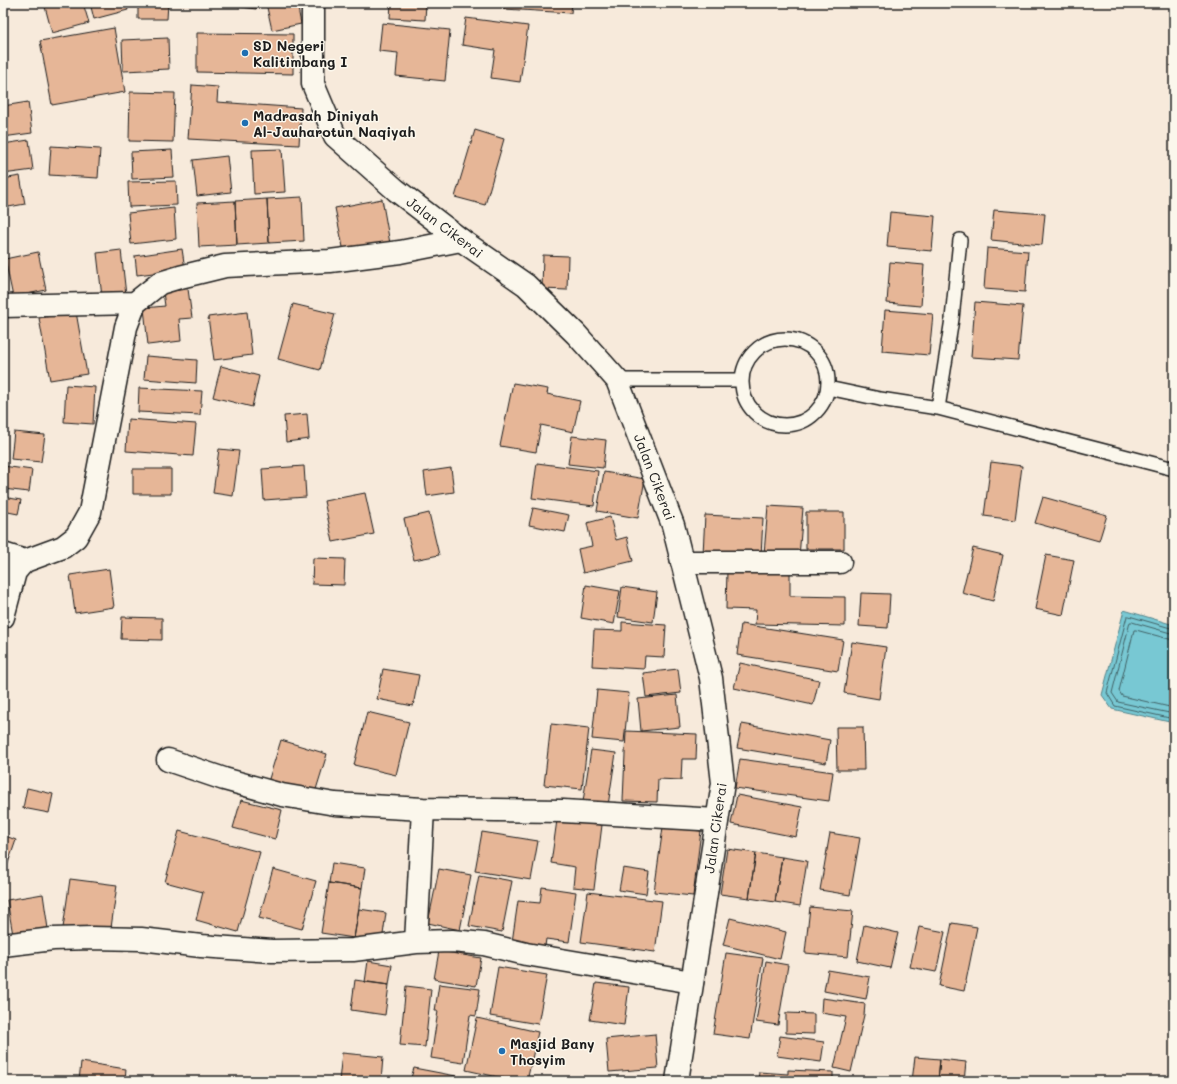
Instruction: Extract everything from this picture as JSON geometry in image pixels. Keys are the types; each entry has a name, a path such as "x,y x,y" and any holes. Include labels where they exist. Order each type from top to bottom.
{"street":[{"name":"Jalan Cikerai","path":"313,3 312,84 335,136 396,190 461,240 526,285 576,334 617,380 673,525 711,678 723,783 677,1081"},
{"path":"3,617 15,572 25,561 62,547 76,537 90,512 126,327 135,303 160,283 180,276 225,266 330,261 400,252 461,240"},
{"path":"3,306 135,303"},
{"path":"3,554 25,561"},
{"path":"682,562 840,562"},
{"path":"168,760 224,780 282,795 335,804 423,809 563,811 717,820"},
{"path":"416,942 423,809"},
{"path":"3,945 54,939 141,939 201,946 287,951 353,950 416,942 452,941 484,944 526,954 692,982"}],"lane":[{"path":"938,408 952,319 960,240"},
{"path":"779,338 799,340 816,351 826,368 828,388 822,406 808,419 790,426 771,424 755,414 744,399 740,380 746,361 760,346 779,338"},
{"path":"617,380 740,380"},
{"path":"828,388 880,399 938,408 1174,469"}],"water":[{"path":"1124,610 1174,625 1174,723 1112,709 1102,695"}],"building":[{"path":"44,3 83,3 89,23 52,33"},
{"path":"90,3 126,3 128,10 94,19"},
{"path":"138,3 168,3 167,19 138,19"},
{"path":"212,3 257,3 256,9"},
{"path":"266,3 297,3 301,24 272,30"},
{"path":"391,3 426,3 425,20 390,18"},
{"path":"504,3 572,3 571,13 504,9"},
{"path":"466,18 528,26 520,82 491,78 495,50 462,45"},
{"path":"382,23 450,30 445,81 396,76 398,53 379,51"},
{"path":"114,28 125,92 52,105 40,41"},
{"name":"SD Negeri Kalitimbang I","path":"197,33 293,34 293,74 197,72"},
{"path":"168,38 169,69 123,71 122,40"},
{"name":"Madrasah Diniyah Al-Jauharotun Naqiyah","path":"192,85 218,87 217,102 301,108 299,145 188,139"},
{"path":"130,92 175,93 173,142 129,141"},
{"path":"28,102 32,133 3,137 3,106"},
{"path":"475,130 504,139 485,205 455,197"},
{"path":"29,140 33,170 3,174 3,144"},
{"path":"51,146 100,149 98,178 49,175"},
{"path":"282,149 285,192 254,194 252,150"},
{"path":"172,150 174,177 132,179 131,152"},
{"path":"227,156 231,192 197,196 193,160"},
{"path":"20,176 25,204 3,208 3,179"},
{"path":"176,181 177,205 129,207 128,182"},
{"path":"302,197 304,241 269,243 267,199"},
{"path":"267,199 269,243 237,245 235,201"},
{"path":"382,199 391,249 345,257 335,208"},
{"path":"235,201 237,245 199,247 197,203"},
{"path":"174,208 176,239 131,244 128,213"},
{"path":"994,210 1045,214 1042,245 991,240"},
{"path":"890,212 935,216 932,251 887,247"},
{"path":"987,248 1028,251 1025,292 984,289"},
{"path":"182,249 185,269 137,275 135,256"},
{"path":"121,250 126,295 102,297 97,253"},
{"path":"38,252 46,290 13,297 5,259"},
{"path":"543,255 568,256 567,290 542,289"},
{"path":"890,262 924,265 921,306 887,303"},
{"path":"188,289 192,318 179,319 181,341 148,345 144,308 165,306 163,292"},
{"path":"975,302 1023,306 1018,360 971,357"},
{"path":"293,304 335,314 320,370 278,359"},
{"path":"885,310 933,314 929,355 882,351"},
{"path":"76,312 87,374 50,380 39,318"},
{"path":"247,312 252,355 214,360 208,317"},
{"path":"146,356 197,360 196,383 144,379"},
{"path":"221,366 259,376 252,407 213,397"},
{"path":"513,383 548,389 547,394 580,401 573,432 541,425 536,452 500,446"},
{"path":"66,385 95,387 93,424 64,422"},
{"path":"139,388 202,391 200,415 138,412"},
{"path":"307,414 309,439 286,442 284,416"},
{"path":"128,419 196,424 193,456 126,451"},
{"path":"14,432 45,435 41,462 11,459"},
{"path":"572,436 606,440 603,468 568,464"},
{"path":"219,449 239,451 233,496 213,493"},
{"path":"991,462 1022,466 1015,520 984,516"},
{"path":"537,463 598,471 594,506 532,498"},
{"path":"3,466 32,470 29,492 3,489"},
{"path":"304,466 306,497 264,500 262,469"},
{"path":"451,468 454,492 427,496 424,472"},
{"path":"133,469 171,469 171,494 133,494"},
{"path":"604,472 645,479 638,518 597,511"},
{"path":"365,493 374,534 333,542 324,501"},
{"path":"3,497 21,500 18,514 3,511"},
{"path":"1043,497 1107,515 1099,541 1035,523"},
{"path":"768,506 803,508 799,557 764,554"},
{"path":"533,508 569,515 565,532 529,525"},
{"path":"806,512 844,512 844,549 806,549"},
{"path":"429,513 439,555 414,560 404,519"},
{"path":"705,515 763,518 761,556 703,554"},
{"path":"610,517 616,540 627,537 633,561 583,573 578,549 592,546 587,523"},
{"path":"973,548 1003,555 993,601 962,593"},
{"path":"1046,555 1074,560 1063,615 1035,609"},
{"path":"313,558 345,559 344,585 312,584"},
{"path":"109,569 114,607 75,613 70,575"},
{"path":"727,571 790,572 790,596 845,597 845,626 755,624 756,610 726,609"},
{"path":"586,585 620,591 614,624 581,618"},
{"path":"622,587 657,592 653,622 618,617"},
{"path":"861,593 890,594 888,628 859,626"},
{"path":"122,617 162,618 162,640 121,639"},
{"path":"622,622 666,625 664,657 645,656 644,669 592,666 594,630 622,631"},
{"path":"741,624 843,640 838,671 737,655"},
{"path":"852,642 886,647 879,699 844,693"},
{"path":"740,663 819,680 813,705 734,688"},
{"path":"383,669 419,675 413,706 377,699"},
{"path":"678,669 681,693 646,697 643,673"},
{"path":"597,690 629,693 624,742 592,739"},
{"path":"677,695 680,727 641,731 638,699"},
{"path":"367,712 409,722 396,775 354,765"},
{"path":"551,724 589,728 582,789 544,785"},
{"path":"742,724 830,740 826,763 737,748"},
{"path":"836,727 863,727 864,770 837,770"},
{"path":"626,731 697,734 696,759 682,759 681,780 658,779 657,802 623,801"},
{"path":"281,740 327,754 314,796 268,782"},
{"path":"591,750 616,753 607,812 582,808"},
{"path":"740,759 833,772 829,801 735,788"},
{"path":"27,788 53,794 49,813 23,808"},
{"path":"737,795 802,807 796,837 731,824"},
{"path":"241,800 282,810 275,839 233,828"},
{"path":"557,820 602,825 594,889 573,887 575,867 551,863"},
{"path":"663,827 701,831 693,896 654,892"},
{"path":"179,831 260,852 238,932 196,920 203,892 165,882"},
{"path":"482,832 538,841 531,880 475,871"},
{"path":"830,833 860,838 850,895 820,890"},
{"path":"3,835 16,840 5,872 3,871"},
{"path":"727,849 756,853 749,898 720,894"},
{"path":"756,853 782,857 775,902 749,898"},
{"path":"782,857 807,861 800,906 775,902"},
{"path":"332,863 365,868 362,888 329,883"},
{"path":"623,868 649,872 646,894 619,890"},
{"path":"273,869 316,881 302,929 259,918"},
{"path":"439,869 471,875 460,930 428,923"},
{"path":"479,875 512,881 502,932 469,926"},
{"path":"70,879 117,885 110,935 63,928"},
{"path":"329,883 362,888 354,938 321,933"},
{"path":"542,887 576,892 569,942 546,939 545,946 512,942 518,901 540,903"},
{"path":"588,892 662,901 655,952 581,942"},
{"path":"43,894 48,929 13,935 7,900"},
{"path":"810,907 853,911 848,957 805,953"},
{"path":"359,909 386,913 382,942 354,938"},
{"path":"730,918 786,932 780,959 723,945"},
{"path":"952,923 977,927 964,991 939,986"},
{"path":"864,925 898,933 890,968 857,961"},
{"path":"919,927 945,932 936,972 910,967"},
{"path":"439,951 481,958 476,986 434,979"},
{"path":"726,953 763,958 750,1039 713,1034"},
{"path":"368,961 392,965 389,985 365,982"},
{"path":"766,961 788,965 778,1025 756,1022"},
{"path":"498,967 547,975 538,1024 490,1016"},
{"path":"828,970 870,977 866,999 824,991"},
{"path":"355,980 389,985 385,1015 351,1010"},
{"path":"596,983 629,987 624,1025 590,1020"},
{"path":"439,984 480,989 476,1016 470,1015 463,1063 431,1058 438,1011 435,1011"},
{"path":"406,986 431,989 425,1047 400,1045"},
{"path":"822,998 865,1004 864,1015 851,1072 834,1068 846,1017 821,1013"},
{"path":"786,1013 814,1014 814,1034 786,1033"},
{"name":"Masjid Bany Thosyim","path":"477,1018 538,1032 527,1081 516,1081 466,1070"},
{"path":"655,1034 658,1068 609,1072 606,1039"},
{"path":"780,1036 824,1042 821,1062 777,1056"},
{"path":"342,1053 383,1057 381,1081 339,1081"},
{"path":"915,1057 940,1059 938,1081 912,1081"},
{"path":"940,1059 966,1062 964,1081 938,1081"},
{"path":"81,1062 126,1069 125,1081 79,1081"},
{"path":"414,1068 482,1081 410,1081"},
{"path":"788,1070 833,1072 833,1081 758,1081 759,1072 788,1074"}],"place":[{"name":"SD Negeri Kalitimbang I","path":"245,53"},
{"name":"Madrasah Diniyah Al-Jauharotun Naqiyah","path":"245,123"},
{"name":"Masjid Bany Thosyim","path":"502,1051"}]}
